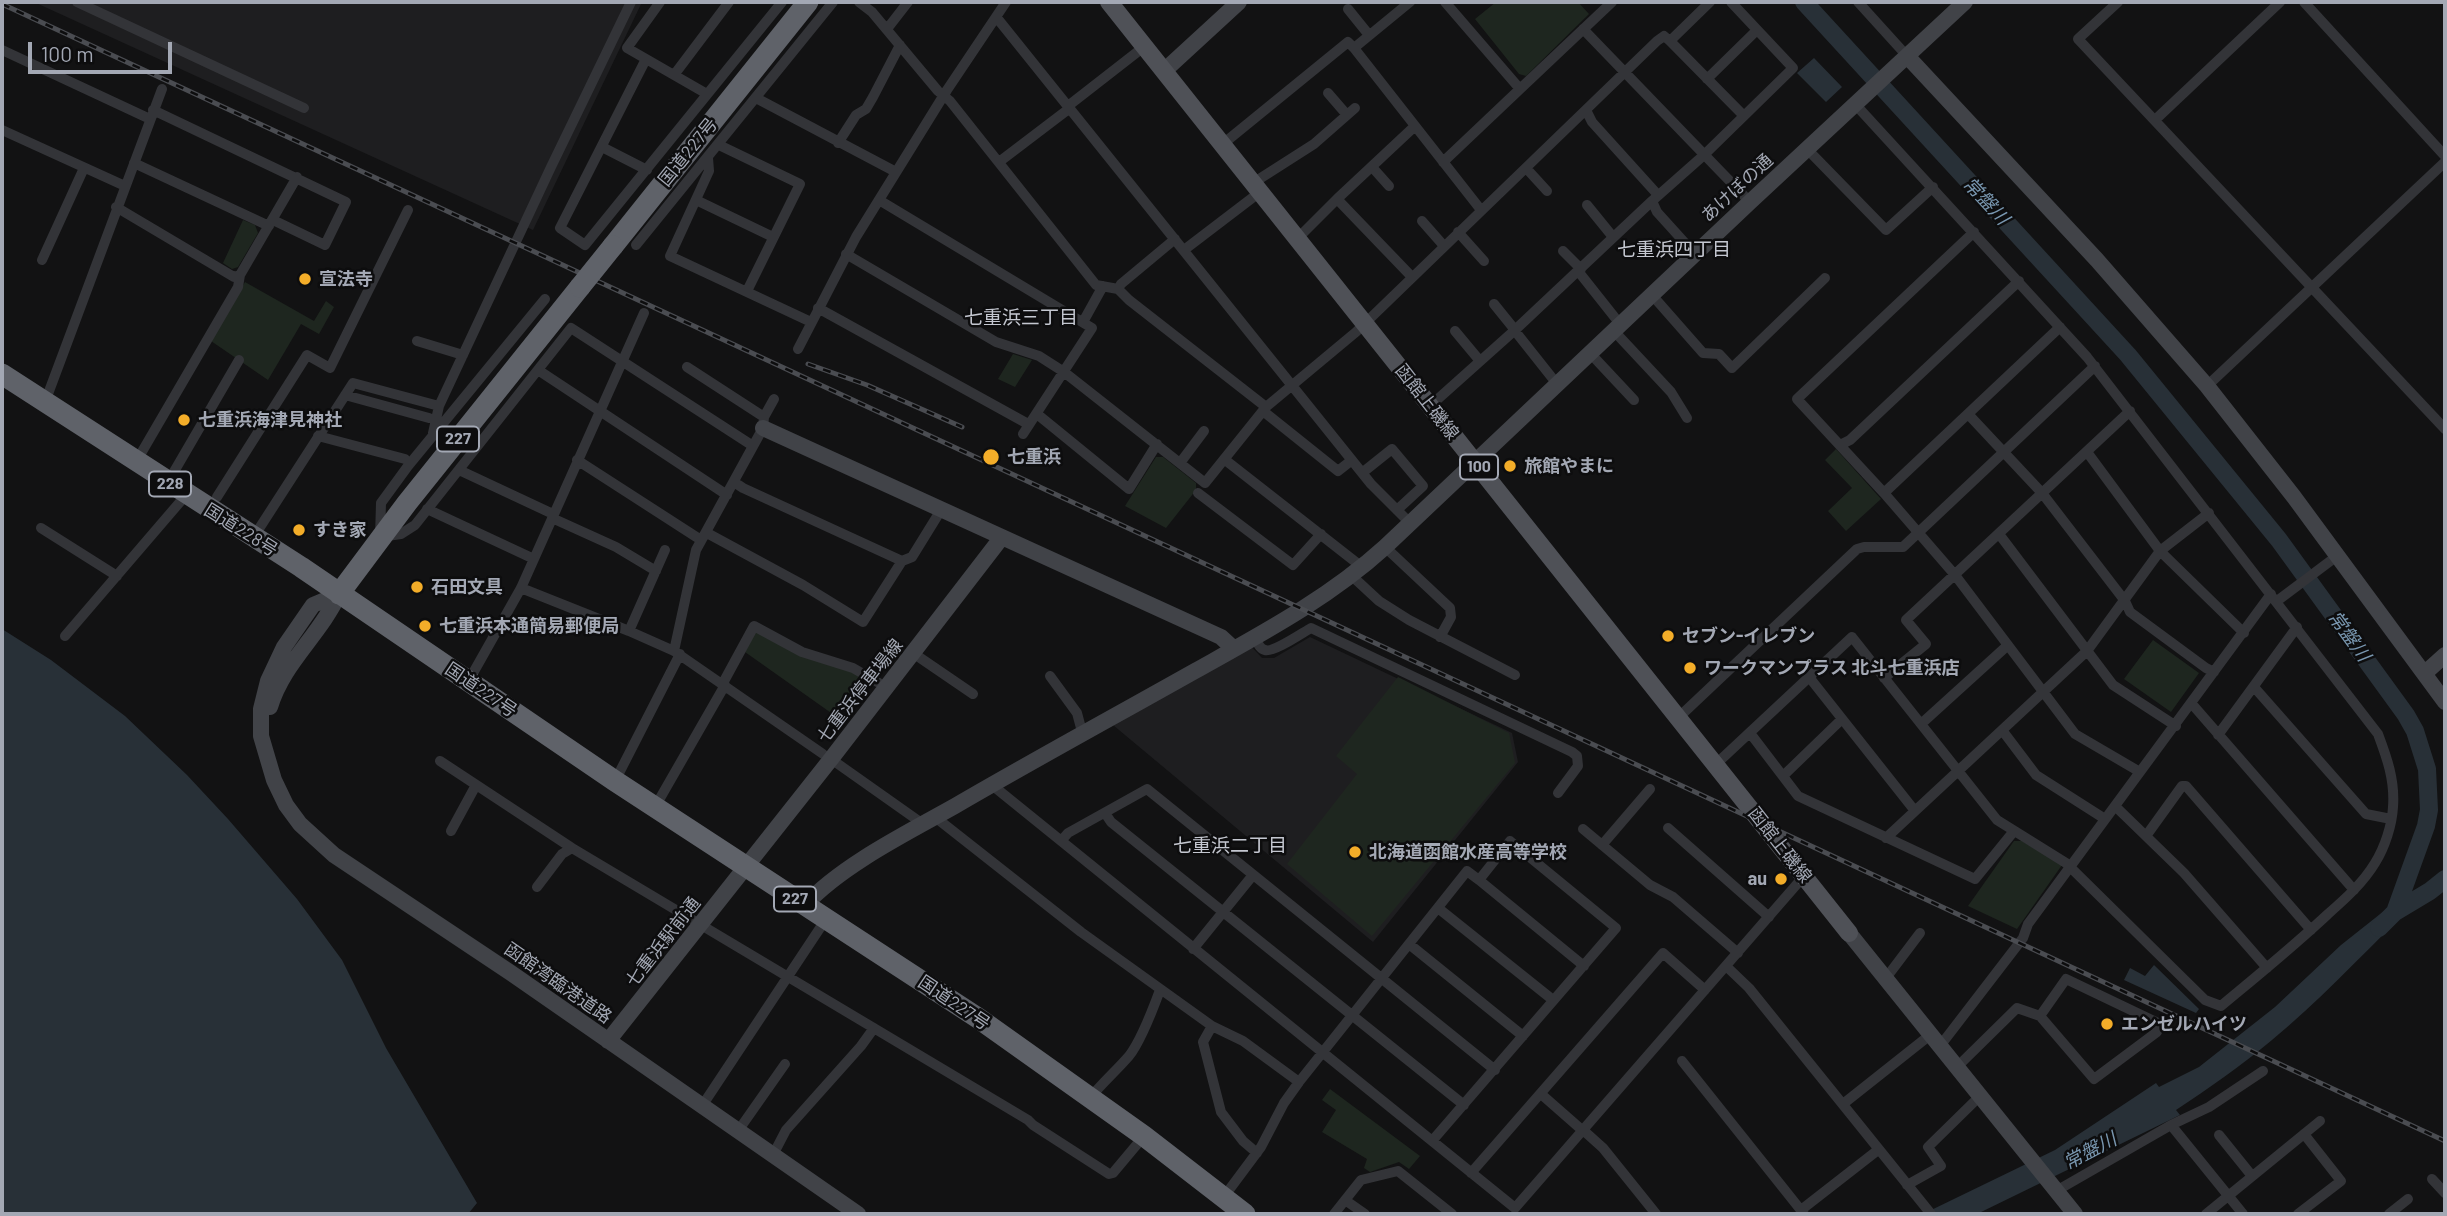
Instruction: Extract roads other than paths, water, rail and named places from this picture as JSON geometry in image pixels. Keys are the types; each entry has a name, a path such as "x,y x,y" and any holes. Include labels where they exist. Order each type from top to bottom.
{"highway":[{"name":"国道227号","path":"808,2 380,537 338,594 655,807 978,1018 1144,1136 1245,1214"},
{"name":"国道228号","path":"2,374 338,594"}],"main road":[{"name":"函館上磯線","path":"1118,3 1144,46 1849,933"}],"street":[{"path":"77,2 304,108"},
{"path":"433,436 439,406 631,2"},
{"path":"660,2 627,48 707,94"},
{"path":"674,75 729,2"},
{"path":"646,59 560,229 585,245 782,2"},
{"path":"636,245 833,2"},
{"path":"859,2 872,12 944,96 1096,285 1118,289 1338,471 1352,460"},
{"path":"887,29 908,2"},
{"path":"798,349 846,254 878,200 1006,2"},
{"path":"1164,71 1238,2"},
{"path":"1354,48 1410,2"},
{"path":"1445,2 1520,89"},
{"path":"1443,162 1612,2"},
{"path":"1670,41 1710,2"},
{"path":"1430,406 1704,155 1793,68 1731,2"},
{"path":"1858,2 2071,231 2207,386 2445,702"},
{"name":"あけぼの通","path":"805,905 818,891 857,864 1234,649 1357,572 1965,2"},
{"path":"2118,2 2078,39 2445,429"},
{"path":"2155,120 2280,2"},
{"path":"2304,2 2445,156"},
{"path":"1348,9 1369,35"},
{"path":"998,18 1362,473 1410,523"},
{"path":"1583,29 1750,202"},
{"path":"1707,79 1757,30"},
{"path":"846,254 996,342 1039,356 1064,372 1205,483 1265,409 1356,332 1664,36 1744,116"},
{"path":"1229,139 1348,42 1481,210"},
{"path":"838,143 856,115 866,109 900,45"},
{"path":"999,162 1144,46"},
{"path":"2,50 297,177 346,202 325,245 134,163"},
{"path":"45,402 162,89"},
{"path":"1184,250 1256,187 1314,144 1351,112 1328,93"},
{"path":"756,98 896,172"},
{"path":"1715,765 1852,637 1997,820 2070,866 2205,1000 2221,1006 2354,890 2376,862 2388,834 2393,806 2391,768 2378,734 2095,366 1859,101"},
{"path":"1586,110 1592,122 1655,198 1657,212 1695,254"},
{"path":"1297,239 1415,126"},
{"path":"2,130 125,187"},
{"path":"719,145 800,184 747,291"},
{"path":"602,147 648,170"},
{"path":"1807,149 1886,230 1933,187"},
{"path":"708,158 709,171 670,256 811,322"},
{"path":"2207,386 2445,162"},
{"path":"1371,166 1390,186"},
{"path":"42,260 84,168"},
{"path":"1526,168 1548,191"},
{"path":"136,462 238,287 240,275 297,177"},
{"path":"1337,199 1412,277"},
{"path":"696,200 774,237"},
{"path":"818,309 1025,429 1092,328 878,200"},
{"path":"1587,205 1613,237"},
{"path":"117,207 234,277 240,275"},
{"path":"217,497 307,355 330,368 408,210"},
{"path":"1422,221 1444,246"},
{"path":"1458,232 1484,261"},
{"path":"1974,232 1797,399 1955,575 2076,734 2140,772"},
{"path":"1118,289 1175,239"},
{"path":"1563,251 1580,270 1617,327 1671,391 1688,418"},
{"path":"1651,295 1703,353 1719,354 1732,368 1825,278"},
{"path":"1840,445 1850,440 2019,281"},
{"path":"1083,322 1103,286"},
{"path":"545,299 381,503 380,537 401,534 415,525 571,328 753,446"},
{"path":"1494,304 1557,384"},
{"path":"468,681 521,588 644,313"},
{"path":"1884,493 2060,327"},
{"path":"1455,331 1480,361"},
{"path":"418,341 463,355"},
{"path":"1590,354 1634,400"},
{"path":"168,482 239,360"},
{"path":"1678,718 1857,549 1903,547 2095,366"},
{"path":"687,367 764,422 941,510 1220,637 1234,649"},
{"path":"538,370 727,495"},
{"path":"253,538 352,383 439,406"},
{"path":"345,396 429,418"},
{"path":"615,780 677,653 694,557 753,446 774,398"},
{"path":"1884,678 1926,644 1906,620 2130,411"},
{"path":"1037,414 1129,489 1157,444"},
{"path":"1968,414 2042,493 2125,601 2130,612 2214,672"},
{"path":"1180,463 1204,431"},
{"path":"318,436 405,459"},
{"path":"1362,473 1392,449 1423,486 1396,510"},
{"path":"2087,452 2161,551 2244,633"},
{"path":"1224,459 1321,534 1357,572 1378,601 1514,675"},
{"path":"577,460 704,537 803,585 863,622 902,561 912,557 941,510"},
{"path":"459,470 616,547 656,571"},
{"path":"734,482 902,561"},
{"path":"1198,493 1293,565 1321,534"},
{"path":"65,636 186,495"},
{"path":"428,509 534,559"},
{"path":"1886,838 2087,651 2161,551 2209,513"},
{"path":"41,528 117,576"},
{"path":"1999,534 2113,685 2176,726"},
{"name":"七重浜停車場線","path":"747,867 827,757 913,653 1002,537"},
{"path":"1385,547 1450,608 1451,617 1440,637"},
{"path":"629,631 664,550"},
{"path":"1843,1104 1933,1042 2023,938 2028,923 2244,633 2274,597 2289,592 2337,556"},
{"path":"521,588 677,653 827,757 929,821 1160,990 1212,1026 1243,1041 1299,1082"},
{"name":"函館湾臨港道路","path":"338,594 329,616 299,652 276,690 269,714 268,757 274,780 286,805 300,824 320,844 858,1214"},
{"path":"655,807 754,626 802,652 853,668 879,683"},
{"path":"2218,735 2297,627"},
{"path":"1254,637 1261,649 1273,650 1311,628 1572,752 1577,756 1578,766 1558,793"},
{"path":"1921,724 2008,645"},
{"path":"913,653 972,694"},
{"path":"2425,673 2445,655"},
{"path":"1050,676 1077,713 1081,728"},
{"path":"1809,677 1915,811"},
{"path":"2254,687 2366,814 2391,819"},
{"path":"2192,704 2354,890"},
{"path":"1783,776 1842,719"},
{"path":"2002,730 2036,775 2105,819"},
{"path":"1750,733 1798,796 1975,879 2014,831"},
{"path":"440,761 572,848 1028,1120 1110,1174 1144,1136"},
{"path":"451,831 476,785"},
{"path":"992,785 1515,1208 1804,876"},
{"path":"2146,836 2182,786 2186,786 2311,930"},
{"path":"1061,841 1068,833 1147,789 1495,1070"},
{"path":"1602,845 1650,789"},
{"path":"2115,806 2184,873 2267,968"},
{"path":"1105,813 1111,822 1464,1105"},
{"path":"1668,828 1769,917"},
{"path":"1583,829 1650,885 1673,897 1738,953"},
{"path":"1432,1141 1616,928 1510,841 1479,880"},
{"path":"537,887 562,854 572,848"},
{"name":"七重浜駅前通","path":"608,1041 747,867"},
{"path":"1223,1198 1257,1153 1284,1103 1299,1082 1467,871 1584,966"},
{"path":"1193,949 1253,875"},
{"path":"1438,908 1553,1000"},
{"path":"702,1106 826,919"},
{"path":"1849,933 1933,1042 1957,1067 2075,1214"},
{"path":"1886,978 1920,933"},
{"path":"1409,944 1523,1036"},
{"path":"1471,1173 1663,953 1705,990"},
{"path":"1727,966 1749,988 1929,1212"},
{"path":"1957,1067 2017,1008 2040,1016 2094,1079 2157,1032 2156,1022 2066,979 2040,1016"},
{"path":"1090,1098 1130,1055 1160,990"},
{"path":"1212,1026 1203,1042 1220,1112 1243,1141 1257,1153"},
{"path":"773,1155 786,1130 862,1046 874,1028"},
{"path":"1682,1061 1803,1212 1878,1150"},
{"path":"738,1131 785,1064"},
{"path":"2053,1187 2219,1101 2263,1071"},
{"path":"1541,1094 1603,1148 1656,1214"},
{"path":"1907,1185 1941,1166 1928,1147 1980,1096"},
{"path":"2206,1214 2320,1121"},
{"path":"2171,1125 2243,1214"},
{"path":"2298,1214 2341,1181 2304,1134"},
{"path":"2219,1135 2252,1176"},
{"path":"1334,1214 1360,1180 1398,1171 1452,1214"},
{"path":"2432,1179 2445,1193"},
{"path":"2389,1214 2408,1199"},
{"path":"1345,1200 1365,1214"}],"water":[{"path":"1814,58 1842,87 1826,102 1797,73"},
{"path":"2,629 51,660 125,716 187,775 297,899 342,960 386,1048 477,1203 468,1214 2,1214"},
{"path":"2389,907 2400,918 2289,1026 2237,1068 2176,1110 2180,1115 1977,1214 1923,1214 2055,1150 2156,1083 2159,1087 2199,1067 2275,1007 2341,945"},
{"path":"2154,965 2199,1009 2196,1013 2124,980 2130,968 2145,976"}],"waterway":[{"name":"常盤川","path":"1804,2 2128,355 2279,540 2406,715 2415,731 2427,769 2429,810 2426,826 2395,912 2379,928"},
{"path":"2395,912 2445,879"}],"railway":[{"path":"2,4 2445,1141"},
{"path":"808,364 867,385 962,427"}],"place":[{"name":"宣法寺","path":"305,279"},
{"name":"七重浜海津見神社","path":"184,420"},
{"name":"七重浜","path":"991,457"},
{"name":"旅館やまに","path":"1510,466"},
{"name":"すき家","path":"299,530"},
{"name":"石田文具","path":"417,587"},
{"name":"七重浜本通簡易郵便局","path":"425,626"},
{"name":"セブン-イレブン","path":"1668,636"},
{"name":"ワークマンプラス 北斗七重浜店","path":"1690,668"},
{"name":"北海道函館水産高等学校","path":"1355,852"},
{"name":"au","path":"1781,879"},
{"name":"エンゼルハイツ","path":"2107,1024"}],"district":[{"name":"七重浜四丁目","path":"1674,250"},
{"name":"七重浜三丁目","path":"1021,318"},
{"name":"七重浜二丁目","path":"1230,846"}]}
